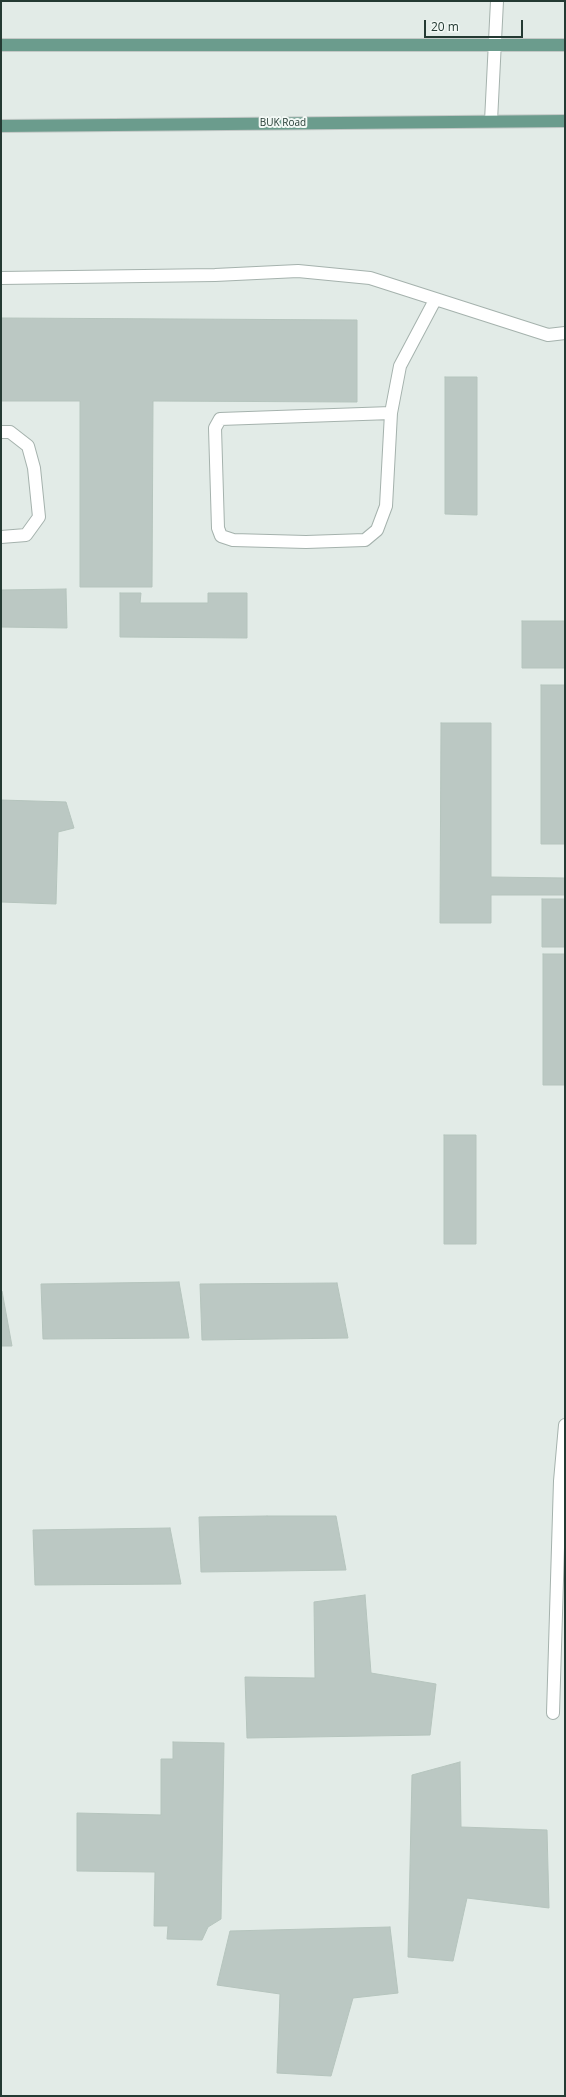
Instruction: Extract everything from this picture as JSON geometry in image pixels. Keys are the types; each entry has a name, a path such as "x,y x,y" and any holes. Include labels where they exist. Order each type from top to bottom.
{"main road":[{"path":"1,45 565,45"},
{"name":"BUK Road","path":"1,126 565,121"}],"street":[{"path":"491,121 497,1"},
{"path":"1,278 215,276 298,271 370,278 434,300 548,335 565,333"},
{"path":"391,412 220,419 215,428 218,528 221,536 233,540 306,542 365,540 377,530 386,506 391,412 400,366 434,300"},
{"path":"1,432 10,432 28,446 34,468 39,517 26,535 1,537"},
{"path":"553,1713 565,1425"}],"building":[{"path":"1,318 357,320 357,402 153,401 152,587 80,587 80,401 1,401"},
{"path":"445,377 477,377 477,515 445,514"},
{"path":"66,589 67,628 1,627 1,590"},
{"path":"120,593 141,593 140,603 208,603 208,593 247,593 247,638 120,637"},
{"path":"522,621 565,621 565,668 522,668"},
{"path":"541,685 565,685 565,844 541,844"},
{"path":"441,723 491,723 491,877 565,878 565,895 491,895 491,923 440,923"},
{"path":"1,800 66,802 74,828 58,832 56,904 1,902"},
{"path":"542,899 565,899 565,947 542,947"},
{"path":"543,954 565,954 565,1085 543,1085"},
{"path":"444,1135 476,1135 476,1244 444,1244"},
{"path":"179,1282 189,1338 43,1339 41,1284"},
{"path":"337,1283 348,1338 202,1340 200,1284"},
{"path":"2,1291 12,1346 1,1346"},
{"path":"336,1516 346,1570 201,1572 199,1517"},
{"path":"170,1528 181,1584 35,1585 33,1530"},
{"path":"365,1595 371,1673 436,1684 430,1735 247,1738 245,1677 315,1678 314,1602"},
{"path":"173,1742 224,1743 221,1919 208,1927 202,1940 167,1939 168,1926 154,1926 155,1872 77,1871 77,1813 161,1815 161,1759 173,1759"},
{"path":"460,1762 461,1827 547,1830 549,1908 467,1898 453,1961 408,1957 412,1775"},
{"path":"390,1927 398,1993 353,1998 331,2076 277,2073 280,1994 217,1985 230,1931"}]}
